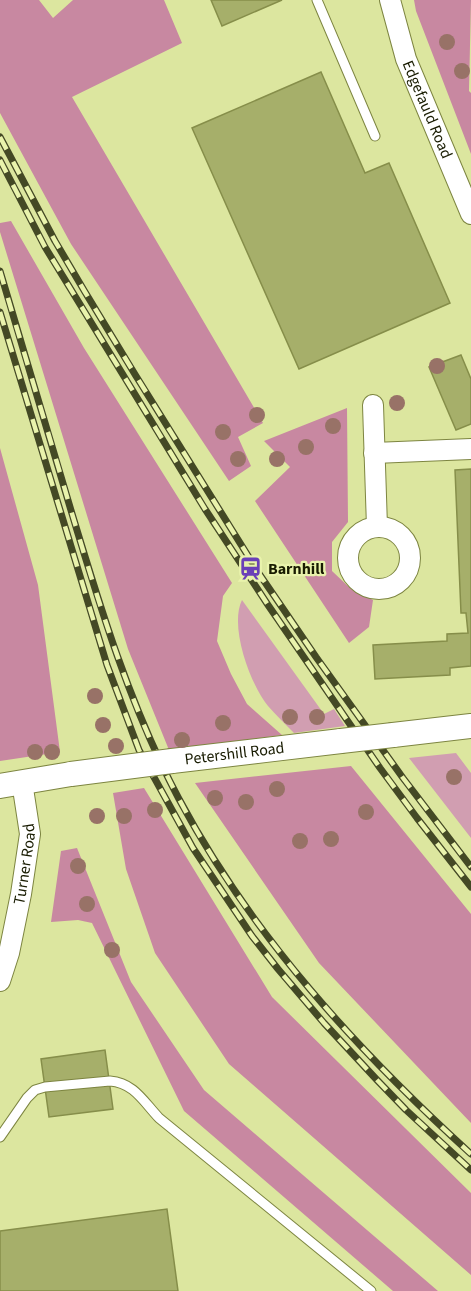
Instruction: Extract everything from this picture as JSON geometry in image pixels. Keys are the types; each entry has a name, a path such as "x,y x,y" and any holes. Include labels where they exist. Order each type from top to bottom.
{"street":[{"name":"Edgefauld Road","path":"390,0 406,58 471,214"},
{"path":"372,405 377,527"},
{"path":"374,453 471,449"},
{"name":"Petershill Road","path":"11,784 172,761 471,726"},
{"name":"Turner Road","path":"0,981 9,953 30,834 11,784"}],"lane":[{"path":"317,0 375,136"},
{"path":"0,1137 34,1090 110,1081 120,1082 132,1088 159,1118 371,1291"}],"shaded area":[{"path":"0,0 39,0 53,18 73,0 164,0 182,43 72,97 263,423 238,437 251,466 229,481 71,244 0,113"},
{"path":"414,0 471,0 469,91 471,93 471,154 416,11"},
{"path":"11,221 84,348 232,583 223,596 217,641 247,704 282,735 169,750 128,649 0,232 0,223"},
{"path":"347,408 348,522 332,542 332,571 351,589 373,600 369,627 349,643 255,501 290,467 264,441"},
{"path":"0,448 38,585 60,752 0,761"},
{"path":"242,600 324,714 334,709 345,726 294,733 268,706 248,670 243,654 238,624"},
{"path":"456,753 471,773 471,838 409,758"},
{"path":"351,766 471,914 471,1123 319,963 195,783"},
{"path":"144,788 272,997 471,1193 471,1275 229,1064 155,953 126,869 113,793"},
{"path":"77,848 131,982 204,1090 438,1291 393,1291 184,1111 92,923 78,920 51,922 61,851"}],"building":[{"path":"211,0 282,0 222,26"},
{"path":"321,72 365,173 389,163 450,303 299,369 192,128"},
{"path":"461,355 471,379 471,424 456,430 429,367"},
{"path":"471,469 471,666 450,668 450,675 375,679 373,645 447,641 447,634 468,633 466,613 461,613 455,470"},
{"path":"105,1050 113,1109 49,1117 41,1059"},
{"path":"167,1209 178,1291 0,1291 0,1231"}],"railway":[{"path":"0,137 85,292 260,575 403,778 471,867"},
{"path":"0,160 45,247 205,509 380,768 471,887"},
{"path":"0,271 117,656 161,764 179,799 240,898 310,989 388,1074 471,1154"},
{"path":"0,312 107,665 139,750 193,848 252,936 278,969 377,1080 471,1170"}],"place":[{"name":"Barnhill","path":"250,569"}]}
